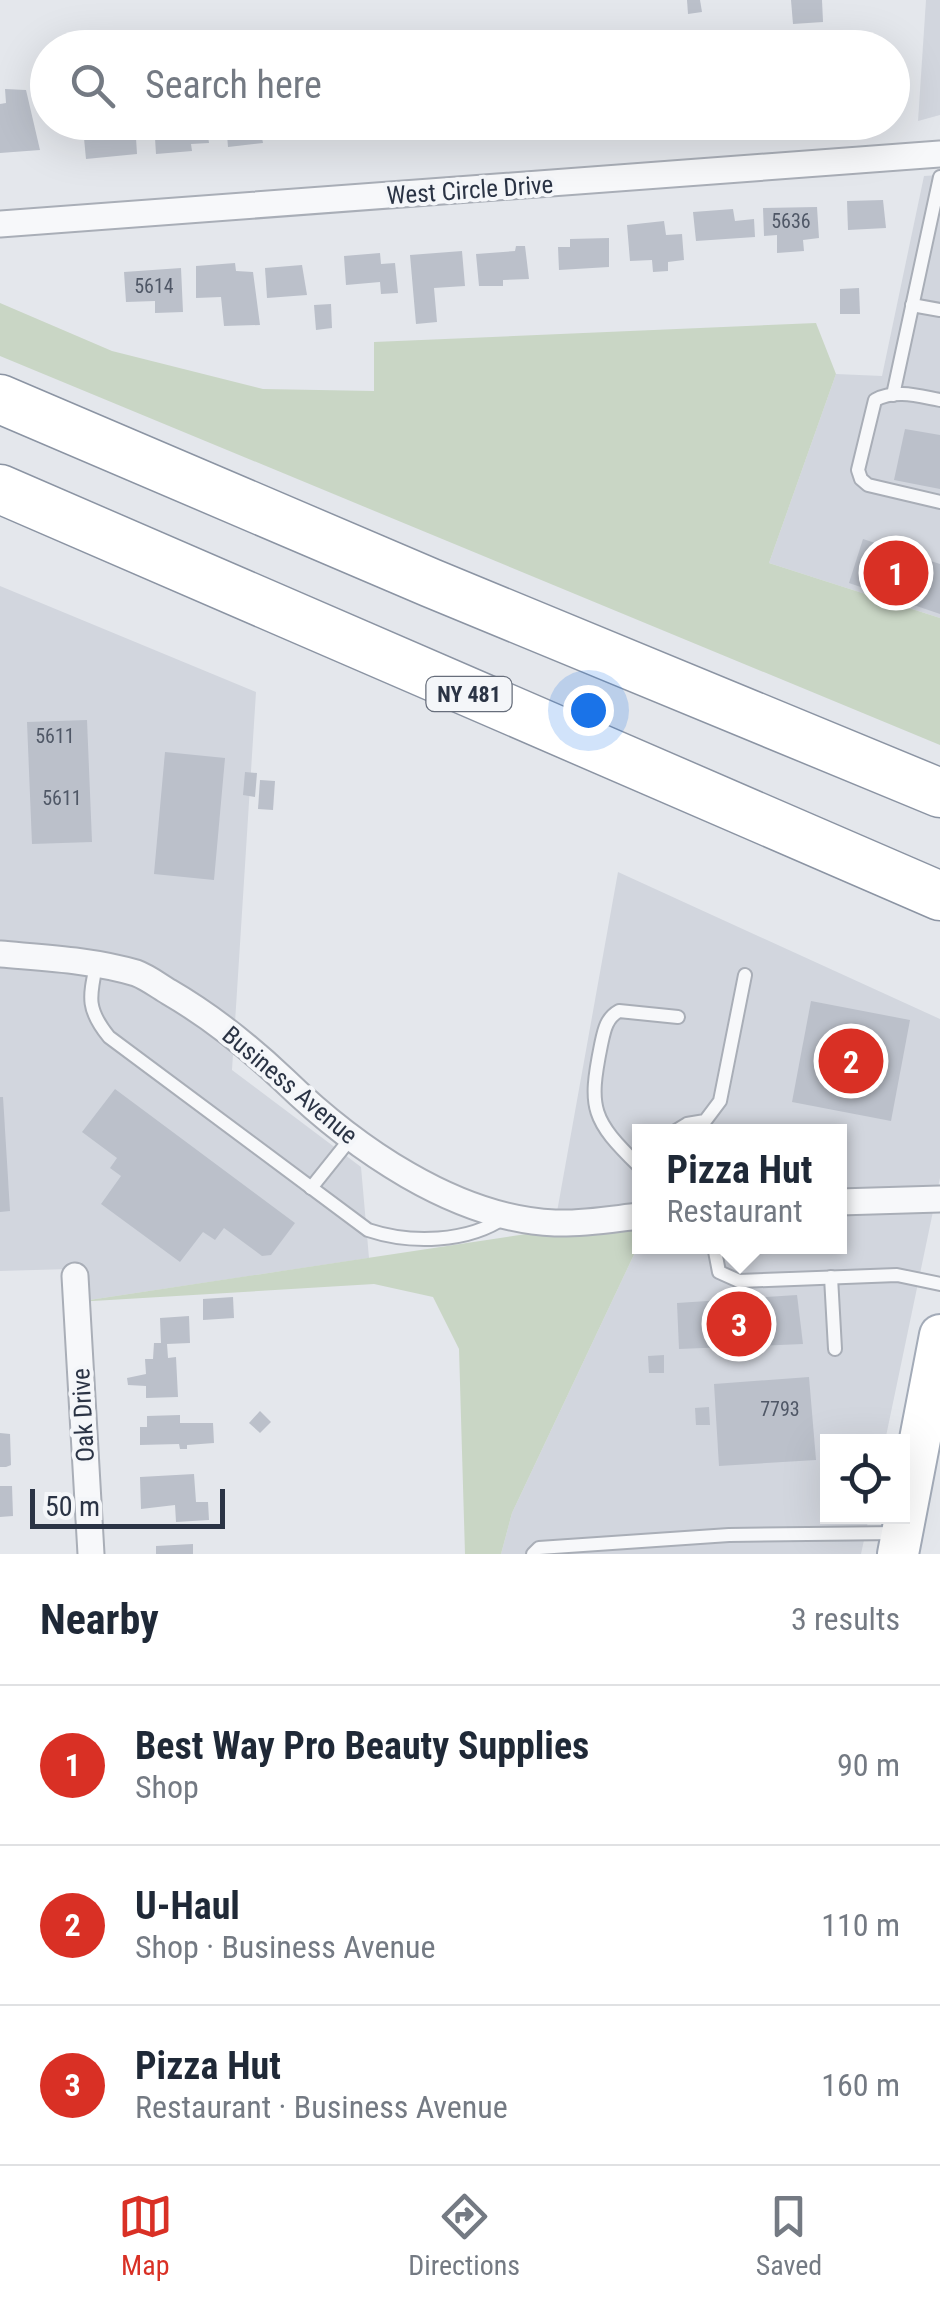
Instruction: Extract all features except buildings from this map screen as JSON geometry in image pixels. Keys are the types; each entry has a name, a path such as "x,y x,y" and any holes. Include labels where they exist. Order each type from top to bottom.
{"highway":[{"path":"0,398 430,582 940,793"},
{"name":"NY 481","path":"0,489 940,896"}],"main road":[{"path":"900,1544 940,1336"}],"street":[{"name":"West Circle Drive","path":"0,224 940,154"},
{"name":"Business Avenue","path":"0,954 56,958 139,974 206,1014 254,1051 329,1123 388,1164 458,1198 507,1216 556,1223 632,1217"},
{"path":"847,1202 940,1199"},
{"name":"Oak Drive","path":"75,1276 90,1554"}],"lane":[{"path":"893,394 935,225 940,177"},
{"path":"912,306 940,310"},
{"path":"940,400 893,394 875,400 858,470 861,480 868,485 940,502"},
{"path":"96,966 91,1009 109,1037 368,1230 385,1236 427,1239 490,1228 507,1216"},
{"path":"687,1124 706,1121 720,1102 745,975"},
{"path":"632,1158 606,1130 594,1102 592,1089 605,1028 619,1011 678,1016"},
{"path":"717,1025 734,1029"},
{"path":"311,1188 351,1138"},
{"path":"714,1254 720,1272 739,1281 897,1274 940,1284"},
{"path":"831,1277 835,1350"},
{"path":"533,1554 539,1548 729,1535 900,1544"}],"shaded area":[{"path":"926,0 940,0 940,115 918,121"},
{"path":"940,175 940,618 769,563 836,374 882,376 924,176"},
{"path":"0,586 256,692 232,1070 361,1167 369,1258 76,1302 69,1269 0,1271"},
{"path":"618,872 940,1019 940,1178 886,1434 820,1434 820,1524 867,1524 861,1554 501,1554 512,1513 634,1254 847,1254 847,1124 632,1124 632,1218 555,1223"}],"green space":[{"path":"0,303 112,351 263,389 374,391 374,342 816,323 836,374 769,563 940,618 940,745 0,356"},
{"path":"632,1218 634,1254 512,1513 501,1554 465,1554 459,1349 433,1297 374,1284 76,1302"}],"place":[{"name":"Best Way Pro Beauty Supplies","path":"896,573"},
{"name":"U-Haul","path":"851,1061"},
{"name":"Pizza Hut","path":"739,1324"}]}
